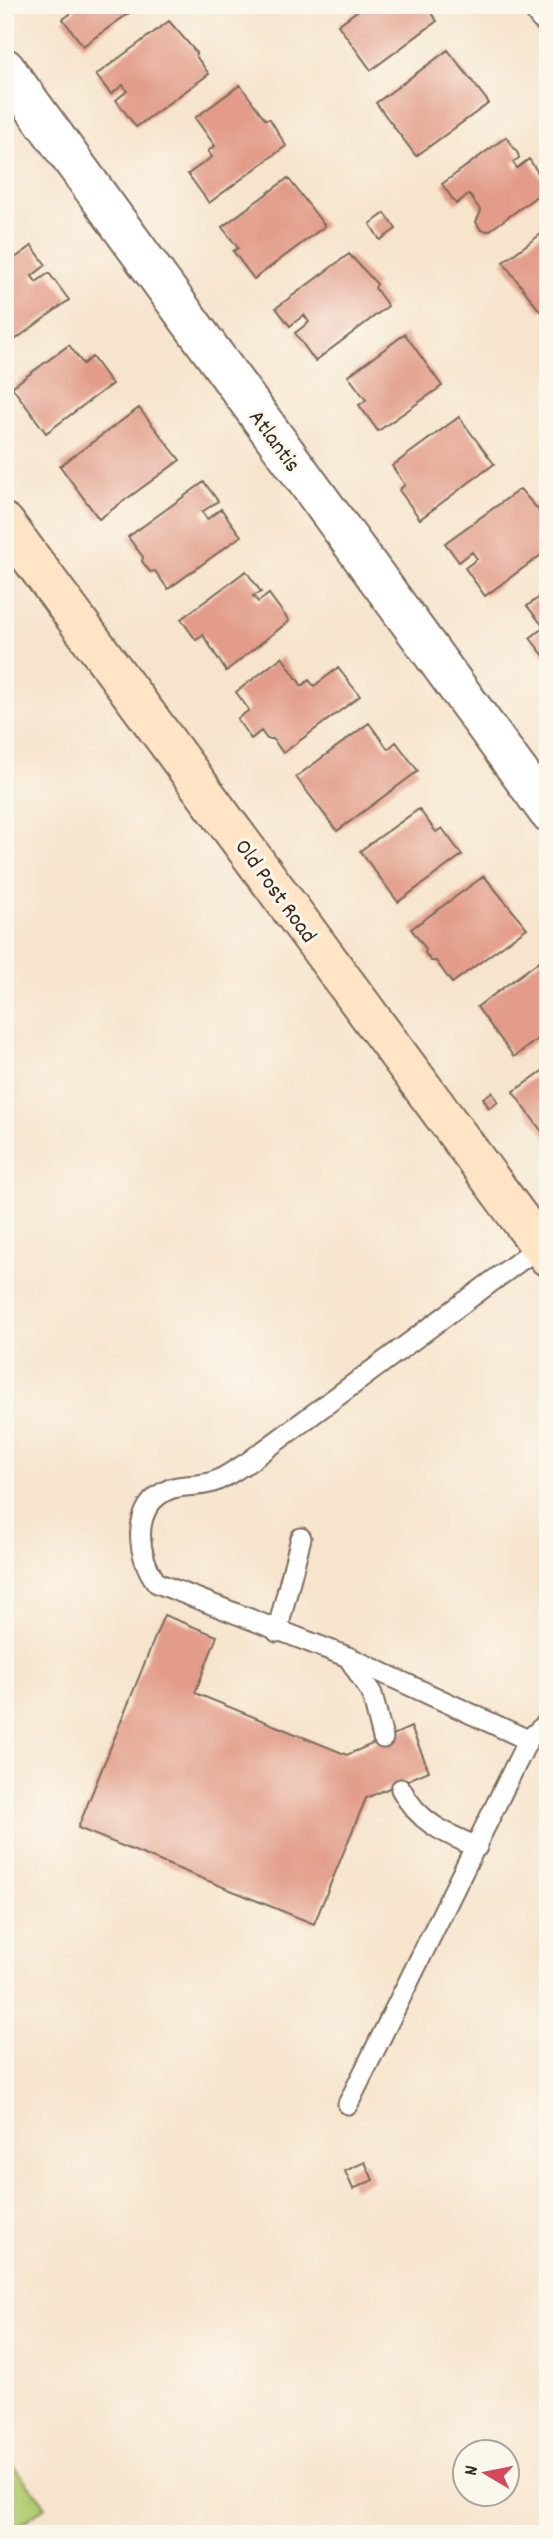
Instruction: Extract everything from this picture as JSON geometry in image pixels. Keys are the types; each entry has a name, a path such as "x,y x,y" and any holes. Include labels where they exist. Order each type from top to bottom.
{"street":[{"path":"542,5 548,13"},
{"name":"Atlantis","path":"5,68 548,812"},
{"name":"Old Post Road","path":"5,523 545,1247"}],"lane":[{"path":"528,1740 348,1657 276,1632 157,1583 146,1569 140,1551 139,1533 155,1498 170,1489 214,1482 247,1463 545,1247"},
{"path":"276,1632 301,1538"},
{"path":"348,1657 372,1694 383,1738"},
{"path":"348,2104 528,1740 548,1722"},
{"path":"401,1789 419,1816 436,1829 477,1847"}],"green space":[{"path":"5,2456 46,2506 7,2534 5,2534"}],"building":[{"path":"73,5 140,5 83,46 63,19 76,10"},
{"path":"365,5 425,5 437,21 371,70 338,25"},
{"path":"169,21 196,52 209,74 136,127 116,100 127,91 123,85 111,94 96,75"},
{"path":"448,50 489,103 416,156 376,103"},
{"path":"240,85 265,119 270,119 286,146 209,203 188,174 212,157 208,151 215,146 195,118"},
{"path":"506,137 518,154 519,158 513,162 517,168 529,159 548,188 489,231 481,230 476,222 481,211 469,194 456,204 442,184"},
{"path":"288,178 325,226 254,279 233,251 238,248 222,227"},
{"path":"385,213 396,229 380,240 370,224"},
{"path":"548,229 548,305 540,311 503,262"},
{"path":"32,246 46,265 32,276 36,282 49,273 69,300 5,347 5,265"},
{"path":"349,254 377,284 375,288 388,306 315,361 295,333 309,322 304,315 290,326 276,308"},
{"path":"405,334 442,386 378,431 359,405 366,400 348,376"},
{"path":"69,345 83,364 92,357 112,384 46,433 12,387"},
{"path":"139,408 180,460 99,519 60,466"},
{"path":"459,417 494,464 420,519 399,490 405,485 392,466"},
{"path":"204,482 218,501 202,512 207,519 221,509 241,536 168,589 155,571 150,572 128,537"},
{"path":"520,489 548,521 545,524 548,528 548,550 485,596 465,568 477,559 472,552 459,562 445,543"},
{"path":"246,571 261,592 253,596 258,602 269,594 289,621 226,671 203,635 196,640 181,619"},
{"path":"548,591 548,661 530,638 544,627 527,606"},
{"path":"282,657 302,686 309,680 314,686 338,668 360,696 283,753 273,739 267,739 261,731 251,739 237,719 249,710 236,692"},
{"path":"369,723 388,749 396,742 418,771 337,831 296,777"},
{"path":"419,809 436,832 442,828 462,855 398,902 360,851"},
{"path":"484,876 527,928 452,983 436,961 431,961 425,953 426,949 411,929"},
{"path":"545,957 548,961 548,1031 514,1057 477,1007"},
{"path":"548,1067 548,1140 513,1092"},
{"path":"492,1092 498,1102 489,1108 483,1098"},
{"path":"164,1615 217,1636 195,1693 347,1755 411,1727 429,1771 366,1798 314,1924 78,1828"},
{"path":"365,2162 373,2180 353,2189 345,2171"}]}
